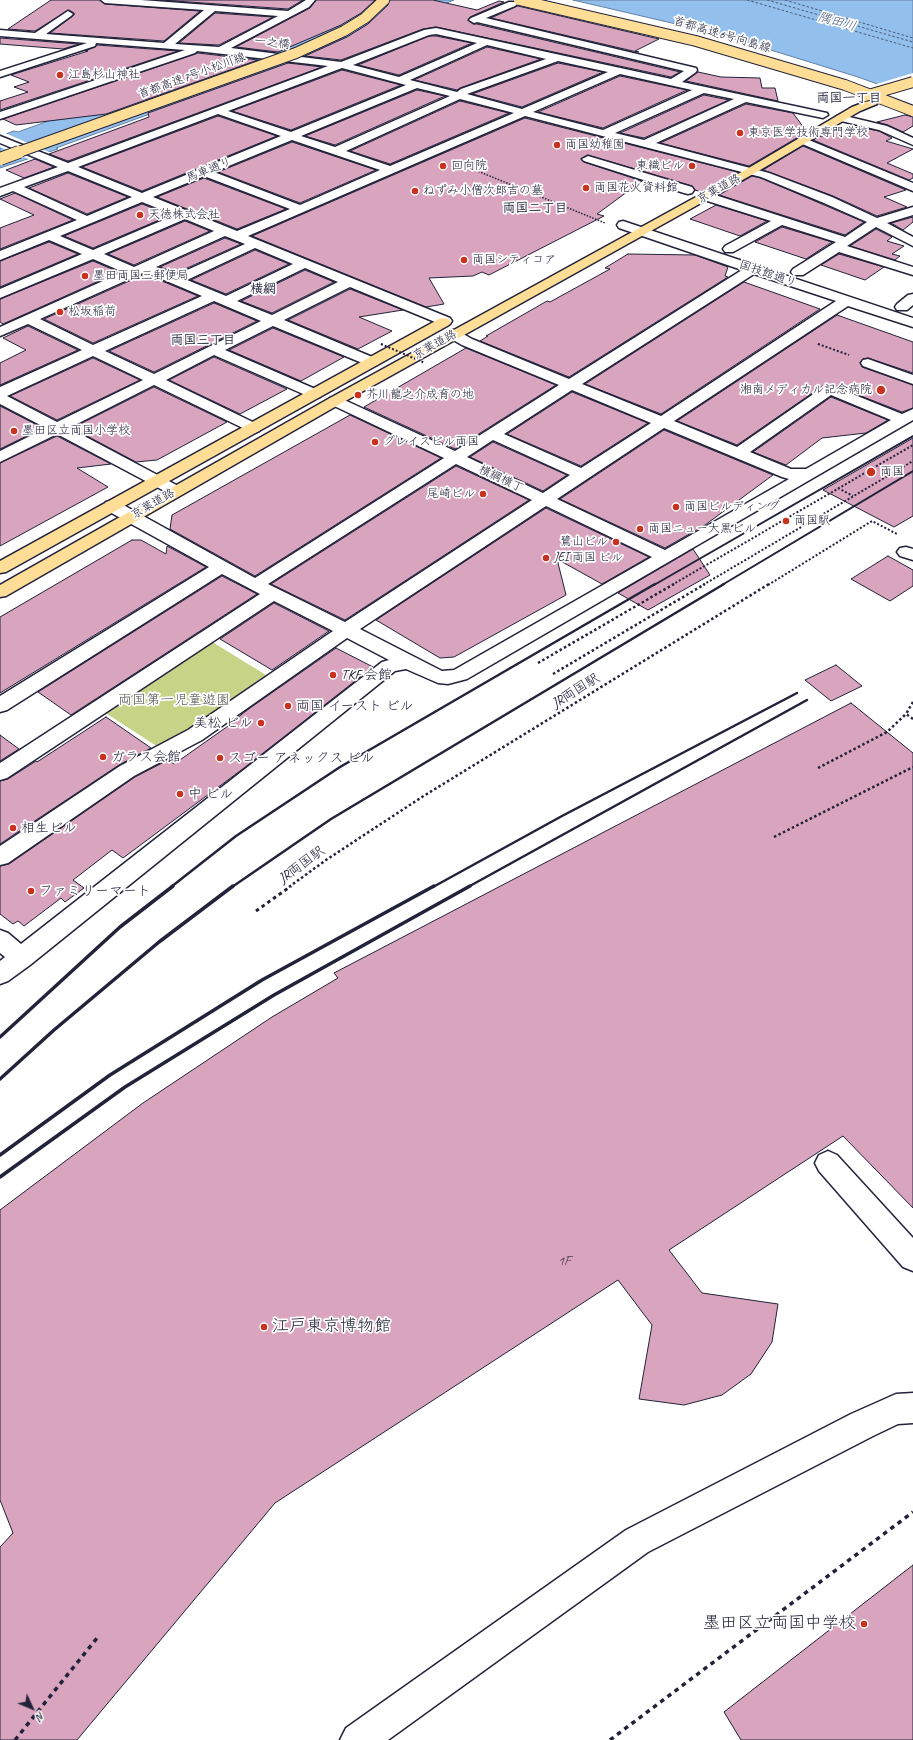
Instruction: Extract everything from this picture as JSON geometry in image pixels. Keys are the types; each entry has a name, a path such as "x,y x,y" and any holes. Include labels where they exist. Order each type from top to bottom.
{"highway":[{"name":"首都高速7号小松川線","path":"0,159 296,53 344,31 365,18 384,0"},
{"name":"首都高速6号向島線","path":"547,0 705,37 817,70 913,103"},
{"name":"首都高速6号向島線","path":"516,2 634,25 696,41 845,85 913,111"},
{"name":"首都高速7号小松川線","path":"0,150 279,51 330,28 356,12"},
{"path":"844,103 913,82"},
{"name":"京葉道路","path":"0,568 372,362 449,328 656,224 804,141 841,118 873,102 913,90"},
{"path":"809,124 834,109"},
{"name":"京葉道路","path":"714,176 744,159"},
{"name":"京葉道路","path":"670,199 701,183"},
{"path":"616,228 636,218"},
{"name":"京葉道路","path":"0,592 335,401 449,328 459,314"}],"street":[{"path":"105,0 289,14"},
{"path":"221,50 306,5 311,0"},
{"path":"446,33 516,2"},
{"path":"167,46 213,8"},
{"path":"38,35 68,14"},
{"path":"478,19 692,70 673,83"},
{"path":"0,192 341,65 353,62 427,32 436,31 619,72 823,115"},
{"name":"一之橋","path":"0,36 5,33 201,48 341,65 751,171 828,200 876,222 913,242"},
{"path":"510,48 540,34"},
{"path":"0,74 102,41"},
{"path":"401,80 487,42"},
{"path":"0,116 201,48"},
{"path":"595,66 619,52"},
{"path":"336,151 452,100 465,91 558,58"},
{"path":"0,332 32,314 140,269 301,208 619,72"},
{"name":"馬車通り","path":"0,256 418,84"},
{"path":"605,133 703,89"},
{"path":"647,143 745,98"},
{"path":"219,111 391,170"},
{"path":"841,118 884,128 913,142"},
{"path":"0,139 305,263 449,328 467,342 662,423 788,474 808,474"},
{"path":"804,141 913,187"},
{"path":"588,159 688,190"},
{"path":"203,172 301,208"},
{"path":"14,187 88,220"},
{"path":"706,196 782,220 913,271"},
{"path":"798,272 876,222 913,211"},
{"path":"0,295 185,215"},
{"name":"国技館通り","path":"636,218 907,309"},
{"path":"729,249 782,220"},
{"name":"国技館通り","path":"616,228 642,231 913,324"},
{"path":"49,236 93,254 176,280 372,362"},
{"path":"176,280 256,243"},
{"path":"0,393 93,351 305,263"},
{"path":"255,585 752,269"},
{"path":"0,457 349,282"},
{"path":"0,295 13,302"},
{"path":"907,309 913,298"},
{"path":"0,857 127,771 195,735 346,630 846,301"},
{"path":"32,314 93,351 254,428"},
{"path":"214,350 315,394"},
{"path":"868,363 913,380"},
{"path":"738,453 830,388 908,417"},
{"path":"0,398 176,491"},
{"name":"横綱横丁","path":"335,401 667,556"},
{"path":"112,506 255,585 438,677 448,678 460,675 908,417"},
{"path":"492,434 582,475"},
{"path":"0,705 221,567"},
{"path":"0,773 273,594"},
{"path":"0,974 389,666 409,662"},
{"path":"0,939 22,958"},
{"path":"828,1163 913,1258"},
{"path":"358,1740 637,1541 862,1424 907,1406"}],"path":[{"path":"470,168 616,228"},
{"path":"795,335 868,363"},
{"path":"381,344 425,364"},
{"path":"538,663 913,445"},
{"name":"JR両国駅","path":"554,674 913,461"},
{"path":"838,488 854,496"},
{"name":"JR両国駅","path":"256,911 326,860 422,797 872,521 899,535"},
{"path":"818,768 887,732 906,714 913,702"},
{"path":"906,714 913,719"},
{"path":"774,837 913,767"},
{"path":"610,1740 913,1512"},
{"path":"14,1740 97,1638"}],"green space":[{"name":"両国第一児童遊園","path":"209,640 266,675 192,726 158,747 101,710"}],"water":[{"path":"388,0 454,0 354,40 56,148 58,149 0,168 0,136 14,131 18,132 338,16"},
{"name":"隅田川","path":"573,0 913,0 913,97 858,77 719,34"}],"pier":[{"path":"913,73 913,98 873,85"},
{"path":"5,133 51,153 31,160 0,147 0,135"}],"building":[{"path":"51,0 100,0 105,4 200,11 164,41 50,33 74,15 74,13 69,10 35,31 8,29"},
{"path":"161,0 303,0 288,9"},
{"path":"316,0 375,0 361,13 341,25 278,52 236,47 310,8"},
{"path":"390,0 433,0 477,10 499,1 504,2 470,17 468,20 473,24 680,72 671,77 436,27 423,29 341,60 305,56 347,37 368,24 388,5"},
{"path":"517,6 659,39 635,51 639,52 637,52 491,18"},
{"path":"215,13 273,17 219,45 179,43"},
{"path":"429,36 472,43 399,75 358,65"},
{"path":"0,38 79,44 63,49 0,44"},
{"path":"97,45 178,51 0,110 0,101 28,92 14,87 29,82 11,75 88,51 85,51"},
{"path":"487,47 541,59 457,90 414,80"},
{"path":"198,53 258,60 106,114 16,125 3,119"},
{"path":"288,63 322,67 68,161 49,154 149,117 148,113"},
{"path":"558,63 603,72 522,107 472,94"},
{"path":"342,70 401,85 291,130 232,111"},
{"path":"698,72 721,77 760,78 762,88 775,88 778,101 686,81"},
{"path":"620,76 687,90 603,128 538,112"},
{"path":"417,90 445,96 335,145 305,136"},
{"path":"704,95 729,100 644,138 620,133"},
{"path":"460,101 509,113 390,164 350,151"},
{"path":"746,104 793,113 807,132 749,166 660,143"},
{"path":"905,115 913,117 913,126 903,132 877,122"},
{"path":"218,116 277,136 142,191 82,167"},
{"path":"525,118 738,172 701,192 695,190 692,186 587,155 581,159 584,162 642,181 597,214 604,216 489,275 482,272 473,276 429,278 444,304 426,307 252,236"},
{"path":"859,127 879,131 892,138 886,141 913,149 887,163 913,174 913,178 909,180 813,140 818,137"},
{"path":"292,142 376,170 300,203 218,172"},
{"path":"803,146 906,190 884,197 907,207 877,216 833,196 763,170"},
{"path":"35,159 54,167 24,178 6,170"},
{"path":"68,173 128,197 87,214 29,188"},
{"path":"752,176 761,178 864,222 845,235 719,195"},
{"path":"204,178 286,209 237,229 157,197"},
{"path":"15,193 73,220 0,249 0,228 34,215 0,199"},
{"path":"142,204 171,215 93,248 64,236"},
{"path":"716,205 767,221 740,236 690,219"},
{"path":"913,217 913,222 903,230 891,223"},
{"path":"185,221 210,231 134,265 108,254"},
{"path":"782,227 832,242 806,259 755,242"},
{"path":"876,229 892,237 887,241 904,246 892,254 900,256 895,260 850,246"},
{"path":"225,238 241,244 176,273 160,267"},
{"path":"49,242 78,254 0,287 0,261"},
{"path":"255,250 289,264 226,294 191,280"},
{"path":"628,254 695,255 728,267 725,276 728,277 569,377 480,341 488,336 486,336 547,301 550,302 610,269 605,268"},
{"path":"839,254 884,267 865,280 821,265"},
{"path":"93,261 119,272 3,324 0,322 0,299"},
{"path":"305,270 334,282 272,313 241,301"},
{"path":"145,274 198,296 93,343 44,319"},
{"path":"744,282 820,309 661,414 585,384"},
{"path":"350,289 403,310 359,317 392,331 358,349 288,320"},
{"path":"214,303 257,321 154,372 109,351"},
{"path":"837,315 913,342 913,373 868,358 863,359 860,362 862,367 913,385 913,408 902,412 830,384 824,385 737,445 677,421"},
{"path":"28,326 78,350 0,385 0,363 26,350 3,338"},
{"path":"273,328 344,357 301,381 229,350"},
{"path":"466,348 556,385 455,449 364,407"},
{"path":"214,357 287,389 240,414 169,380"},
{"path":"93,358 140,380 57,420 10,396"},
{"path":"154,387 227,422 157,460 136,462 72,428"},
{"path":"572,392 648,423 581,466 507,434"},
{"path":"831,397 888,420 866,433 822,438 786,465 753,452"},
{"path":"0,406 43,428 0,449"},
{"path":"350,415 441,458 255,576 170,529 172,515"},
{"path":"664,430 773,475 705,525 665,548 560,499"},
{"path":"57,436 111,464 77,468 108,487 0,546 0,463"},
{"path":"913,438 913,516 894,527 823,490"},
{"path":"493,442 567,475 543,491 470,457"},
{"path":"456,466 529,500 345,620 271,584"},
{"path":"546,508 649,557 602,584 557,559 566,595 454,657 440,658 376,620"},
{"path":"132,540 141,540 166,554 167,546 206,567 0,693 0,617"},
{"path":"693,549 710,575 648,610 618,593"},
{"path":"888,556 913,570 913,586 890,601 851,579"},
{"path":"222,576 257,594 71,715 38,692"},
{"path":"274,603 329,631 272,670 220,639"},
{"path":"336,648 373,667 244,768 123,858 112,850 73,880 84,888 65,902 61,898 24,926 18,921 13,924 0,914 0,866 9,864 135,777 168,760 174,764 238,719 237,718 250,708"},
{"path":"836,665 862,686 831,701 805,680"},
{"name":"江戸東京博物館","path":"851,703 913,753 913,1208 843,1136 669,1250 702,1293 778,1304 772,1342 751,1374 722,1395 684,1405 639,1399 652,1325 618,1280 275,1503 77,1740 0,1740 0,1547 13,1533 0,1500 0,1210 143,1103 272,1017 338,978 334,973"},
{"path":"106,717 151,748 119,765 0,844 0,781 8,779 36,761 37,762"},
{"path":"0,735 19,749 0,761"},
{"name":"墨田区立両国中学校","path":"913,1565 913,1740 741,1740 724,1712"}],"ferry route":[{"path":"747,0 913,48"},
{"path":"767,0 913,42"},
{"path":"785,0 913,38"}],"railway":[{"path":"654,585 913,436"},
{"path":"722,585 913,471"},
{"path":"171,887 236,836 340,767 655,584"},
{"path":"232,887 331,819 724,584"},
{"path":"433,887 562,816 797,693"},
{"path":"468,887 807,700"},
{"path":"0,1037 120,927 173,886"},
{"path":"0,1079 54,1030 159,942 233,886"},
{"path":"0,1155 110,1075 262,980 434,886"},
{"path":"0,1177 125,1087 274,995 470,886"}],"place":[{"name":"江島杉山神社","path":"60,75"},
{"name":"東京医学技術専門学校","path":"740,133"},
{"name":"両国幼稚園","path":"557,145"},
{"name":"回向院","path":"443,166"},
{"name":"東織ビル","path":"692,166"},
{"name":"両国花火資料館","path":"586,188"},
{"name":"ねずみ小僧次郎吉の墓","path":"415,191"},
{"name":"天徳株式会社","path":"140,215"},
{"name":"両国シティコア","path":"464,260"},
{"name":"墨田両国三郵便局","path":"85,276"},
{"name":"松坂稲荷","path":"60,312"},
{"name":"湘南メディカル記念病院","path":"881,390"},
{"name":"芥川龍之介成育の地","path":"358,395"},
{"name":"墨田区立両国小学校","path":"14,431"},
{"name":"グレイスビル両国","path":"375,442"},
{"name":"両国","path":"871,472"},
{"name":"尾崎ビル","path":"483,494"},
{"name":"両国ビルディング","path":"676,507"},
{"name":"両国駅","path":"786,521"},
{"name":"両国ニュー大黒ビル","path":"640,529"},
{"name":"鷺山ビル","path":"616,542"},
{"name":"JEI 両国 ビル","path":"546,558"},
{"name":"TKF 会館","path":"333,675"},
{"name":"両国 イースト ビル","path":"288,706"},
{"name":"美松 ビル","path":"261,723"},
{"name":"ガラス会館","path":"103,757"},
{"name":"スゴー アネックス ビル","path":"220,758"},
{"name":"中 ビル","path":"180,794"},
{"name":"相生ビル","path":"13,828"},
{"name":"ファミリーマート","path":"31,891"},
{"name":"江戸東京博物館","path":"264,1327"},
{"name":"墨田区立両国中学校","path":"864,1624"}],"district":[{"name":"両国一丁目","path":"849,99"},
{"name":"両国二丁目","path":"535,209"},
{"name":"横網","path":"263,290"},
{"name":"両国三丁目","path":"203,341"}]}
